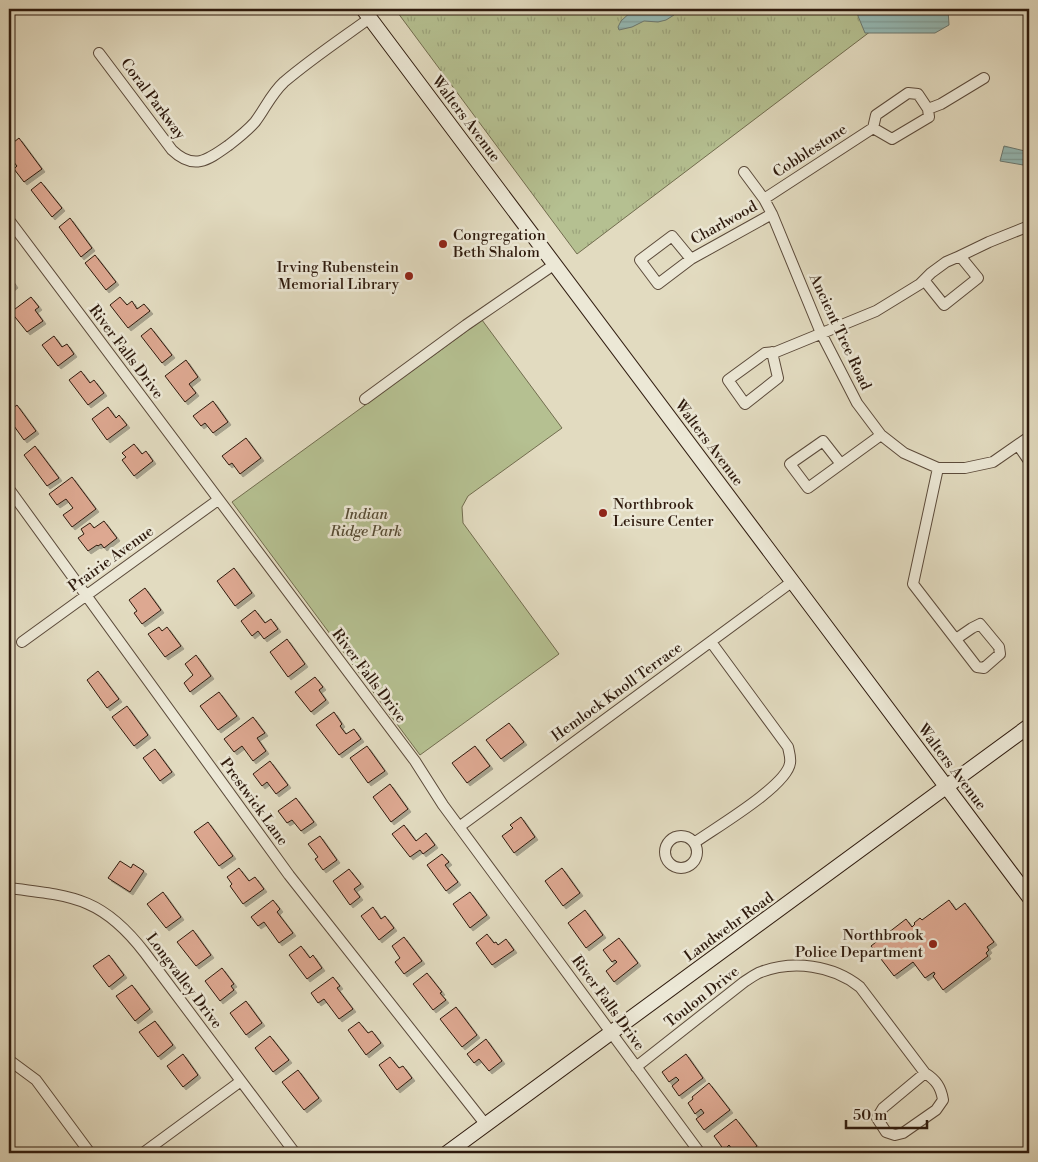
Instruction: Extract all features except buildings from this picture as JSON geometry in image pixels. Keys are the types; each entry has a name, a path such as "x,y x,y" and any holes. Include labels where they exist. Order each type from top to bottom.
{"main road":[{"name":"Walters Avenue","path":"367,13 1029,897"},
{"name":"Landwehr Road","path":"447,1153 1029,726"}],"street":[{"name":"Coral Parkway","path":"99,52 172,150 182,159 196,162 208,160 244,134 254,123 277,89 367,13"},
{"path":"873,128 892,139 929,117 928,109 941,104 984,78"},
{"name":"Cobblestone","path":"764,199 873,128 876,115 908,93 918,94 928,109"},
{"name":"Ancient Tree Road","path":"744,172 764,199 772,214 821,333 857,403 881,435 904,453 938,468 965,468 993,462 1029,437"},
{"name":"Charlwood","path":"691,259 672,236 640,260 658,284 691,259 772,214"},
{"name":"River Falls Drive","path":"9,220 409,753 458,827 700,1153"},
{"path":"772,352 778,378 746,404 728,380 765,353 772,352 776,352 876,311 924,280 946,262 1029,226"},
{"path":"924,280 944,306 978,278 960,256"},
{"path":"365,399 466,325 555,264"},
{"path":"841,464 823,440 790,464 808,488 881,435"},
{"path":"1018,445 1029,461"},
{"path":"938,468 913,584 977,667 984,668 1000,654 999,646 980,624 956,639"},
{"name":"Prestwick Lane","path":"9,489 289,875 486,1125"},
{"name":"Prairie Avenue","path":"22,642 218,500"},
{"name":"Hemlock Knoll Terrace","path":"458,827 793,581"},
{"path":"694,843 772,788 785,776 790,762 788,747 712,642"},
{"name":"Longvalley Drive","path":"9,888 61,894 97,908 115,920 134,938 295,1153"},
{"name":"Toulon Drive","path":"636,1067 744,982 760,972 791,965 827,969 848,977 860,987 925,1073 938,1084 943,1100 936,1110 903,1132 894,1135 886,1132 877,1118 879,1113 925,1073"},
{"path":"9,1060 36,1080 90,1153"},
{"path":"143,1153 240,1081"}],"green space":[{"path":"395,9 900,9 577,254"},
{"name":"Indian Ridge Park","path":"482,320 562,428 468,496 462,507 463,523 559,654 420,755 232,502"}],"water":[{"path":"634,9 680,9 666,20 658,22 644,21 632,27 619,30 618,27 621,21"},
{"path":"857,9 948,9 949,25 935,33 865,33"},
{"path":"1004,146 1029,152 1029,166 1000,161"}],"place":[{"name":"Congregation Beth Shalom","path":"443,244"},
{"name":"Irving Rubenstein Memorial Library","path":"409,276"},
{"name":"Northbrook Leisure Center","path":"603,513"},
{"name":"Northbrook Police Department","path":"933,944"}]}
